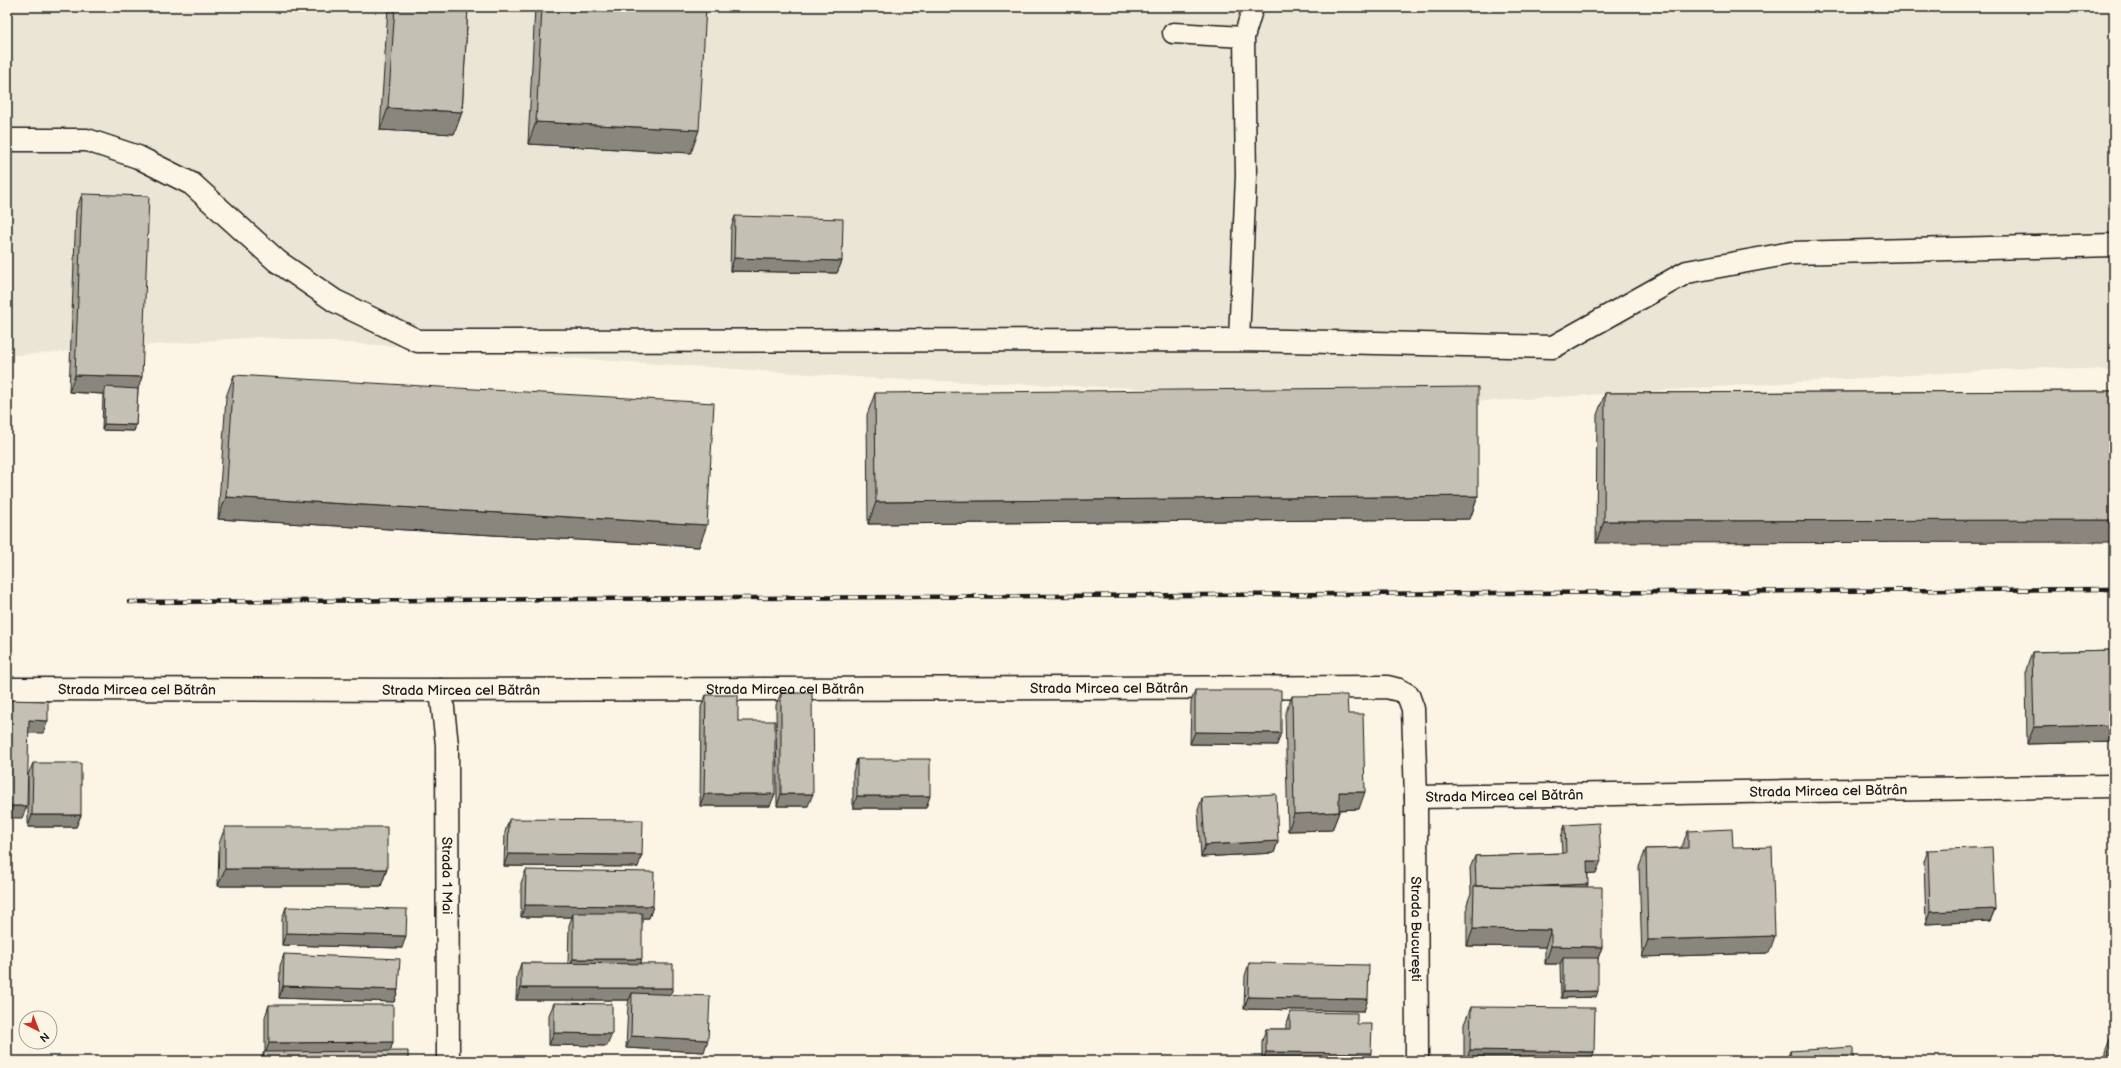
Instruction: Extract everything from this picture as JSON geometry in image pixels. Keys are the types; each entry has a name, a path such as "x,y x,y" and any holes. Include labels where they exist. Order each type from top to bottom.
{"street":[{"path":"7,140 87,140 138,157 192,184 277,262 335,301 418,342 1239,340 1553,347 1687,272 1791,253 2114,245"},
{"name":"Strada Mircea cel Bătrân","path":"7,689 441,690 1387,687 1408,695 1413,709 1416,797 2114,786"},
{"name":"Strada 1 Mai","path":"441,690 447,745 448,1061"},
{"name":"Strada București","path":"1416,797 1417,1061"}],"lane":[{"path":"1239,340 1246,176 1244,37 1253,7"},
{"path":"1173,33 1244,37"}],"shaded area":[{"path":"7,7 2114,7 2114,371 2044,367 1489,401 885,379 258,337 7,356"}],"building":[{"path":"395,7 468,7 462,112 388,108"},
{"path":"542,7 706,7 699,130 536,122"},
{"path":"82,194 149,196 142,377 75,375"},
{"path":"735,216 843,219 842,261 734,258"},
{"path":"234,375 714,403 707,525 226,497"},
{"path":"105,387 138,389 136,425 104,424"},
{"path":"1478,387 1478,496 876,502 875,393"},
{"path":"2114,391 2114,520 1604,521 1605,393"},
{"path":"2114,650 2114,725 2034,727 2032,652"},
{"path":"1195,690 1281,690 1281,733 1195,732"},
{"path":"781,693 812,693 813,794 781,794"},
{"path":"706,695 738,695 738,721 775,721 775,794 704,794"},
{"path":"1347,695 1348,714 1363,714 1365,792 1339,792 1339,812 1294,814 1292,696"},
{"path":"7,700 48,701 48,721 29,720 27,806 7,806"},
{"path":"857,759 930,759 930,796 857,796"},
{"path":"33,763 81,763 81,815 32,815"},
{"path":"1276,794 1278,841 1205,845 1202,798"},
{"path":"509,819 643,820 642,855 508,854"},
{"path":"1599,823 1601,861 1587,861 1588,884 1522,887 1476,886 1475,856 1566,853 1565,825"},
{"path":"225,827 387,827 387,869 225,869"},
{"path":"1732,829 1733,848 1772,847 1775,936 1648,940 1646,849 1688,848 1688,831"},
{"path":"1992,847 1995,909 1930,912 1928,850"},
{"path":"526,870 654,872 653,906 525,905"},
{"path":"1474,886 1602,887 1602,947 1551,946 1551,930 1473,929"},
{"path":"286,907 407,909 406,936 286,933"},
{"path":"573,913 642,913 642,959 573,959"},
{"path":"284,954 400,959 398,990 283,986"},
{"path":"1563,958 1598,958 1598,991 1563,992"},
{"path":"521,963 673,964 673,988 521,988"},
{"path":"1249,963 1369,965 1368,999 1248,997"},
{"path":"632,993 710,996 708,1040 631,1036"},
{"path":"554,1003 612,1004 612,1034 554,1033"},
{"path":"269,1005 393,1005 393,1042 269,1043"},
{"path":"1471,1007 1595,1008 1594,1052 1470,1050"},
{"path":"1290,1012 1357,1013 1357,1024 1372,1024 1371,1053 1266,1052 1266,1029 1290,1029"},
{"path":"2112,1034 2114,1034 2114,1061 2112,1061"},
{"path":"1853,1047 1853,1061 1791,1061 1790,1051"},
{"path":"408,1051 408,1061 264,1061 264,1052"}],"railway":[{"path":"129,602 2114,589"}]}
